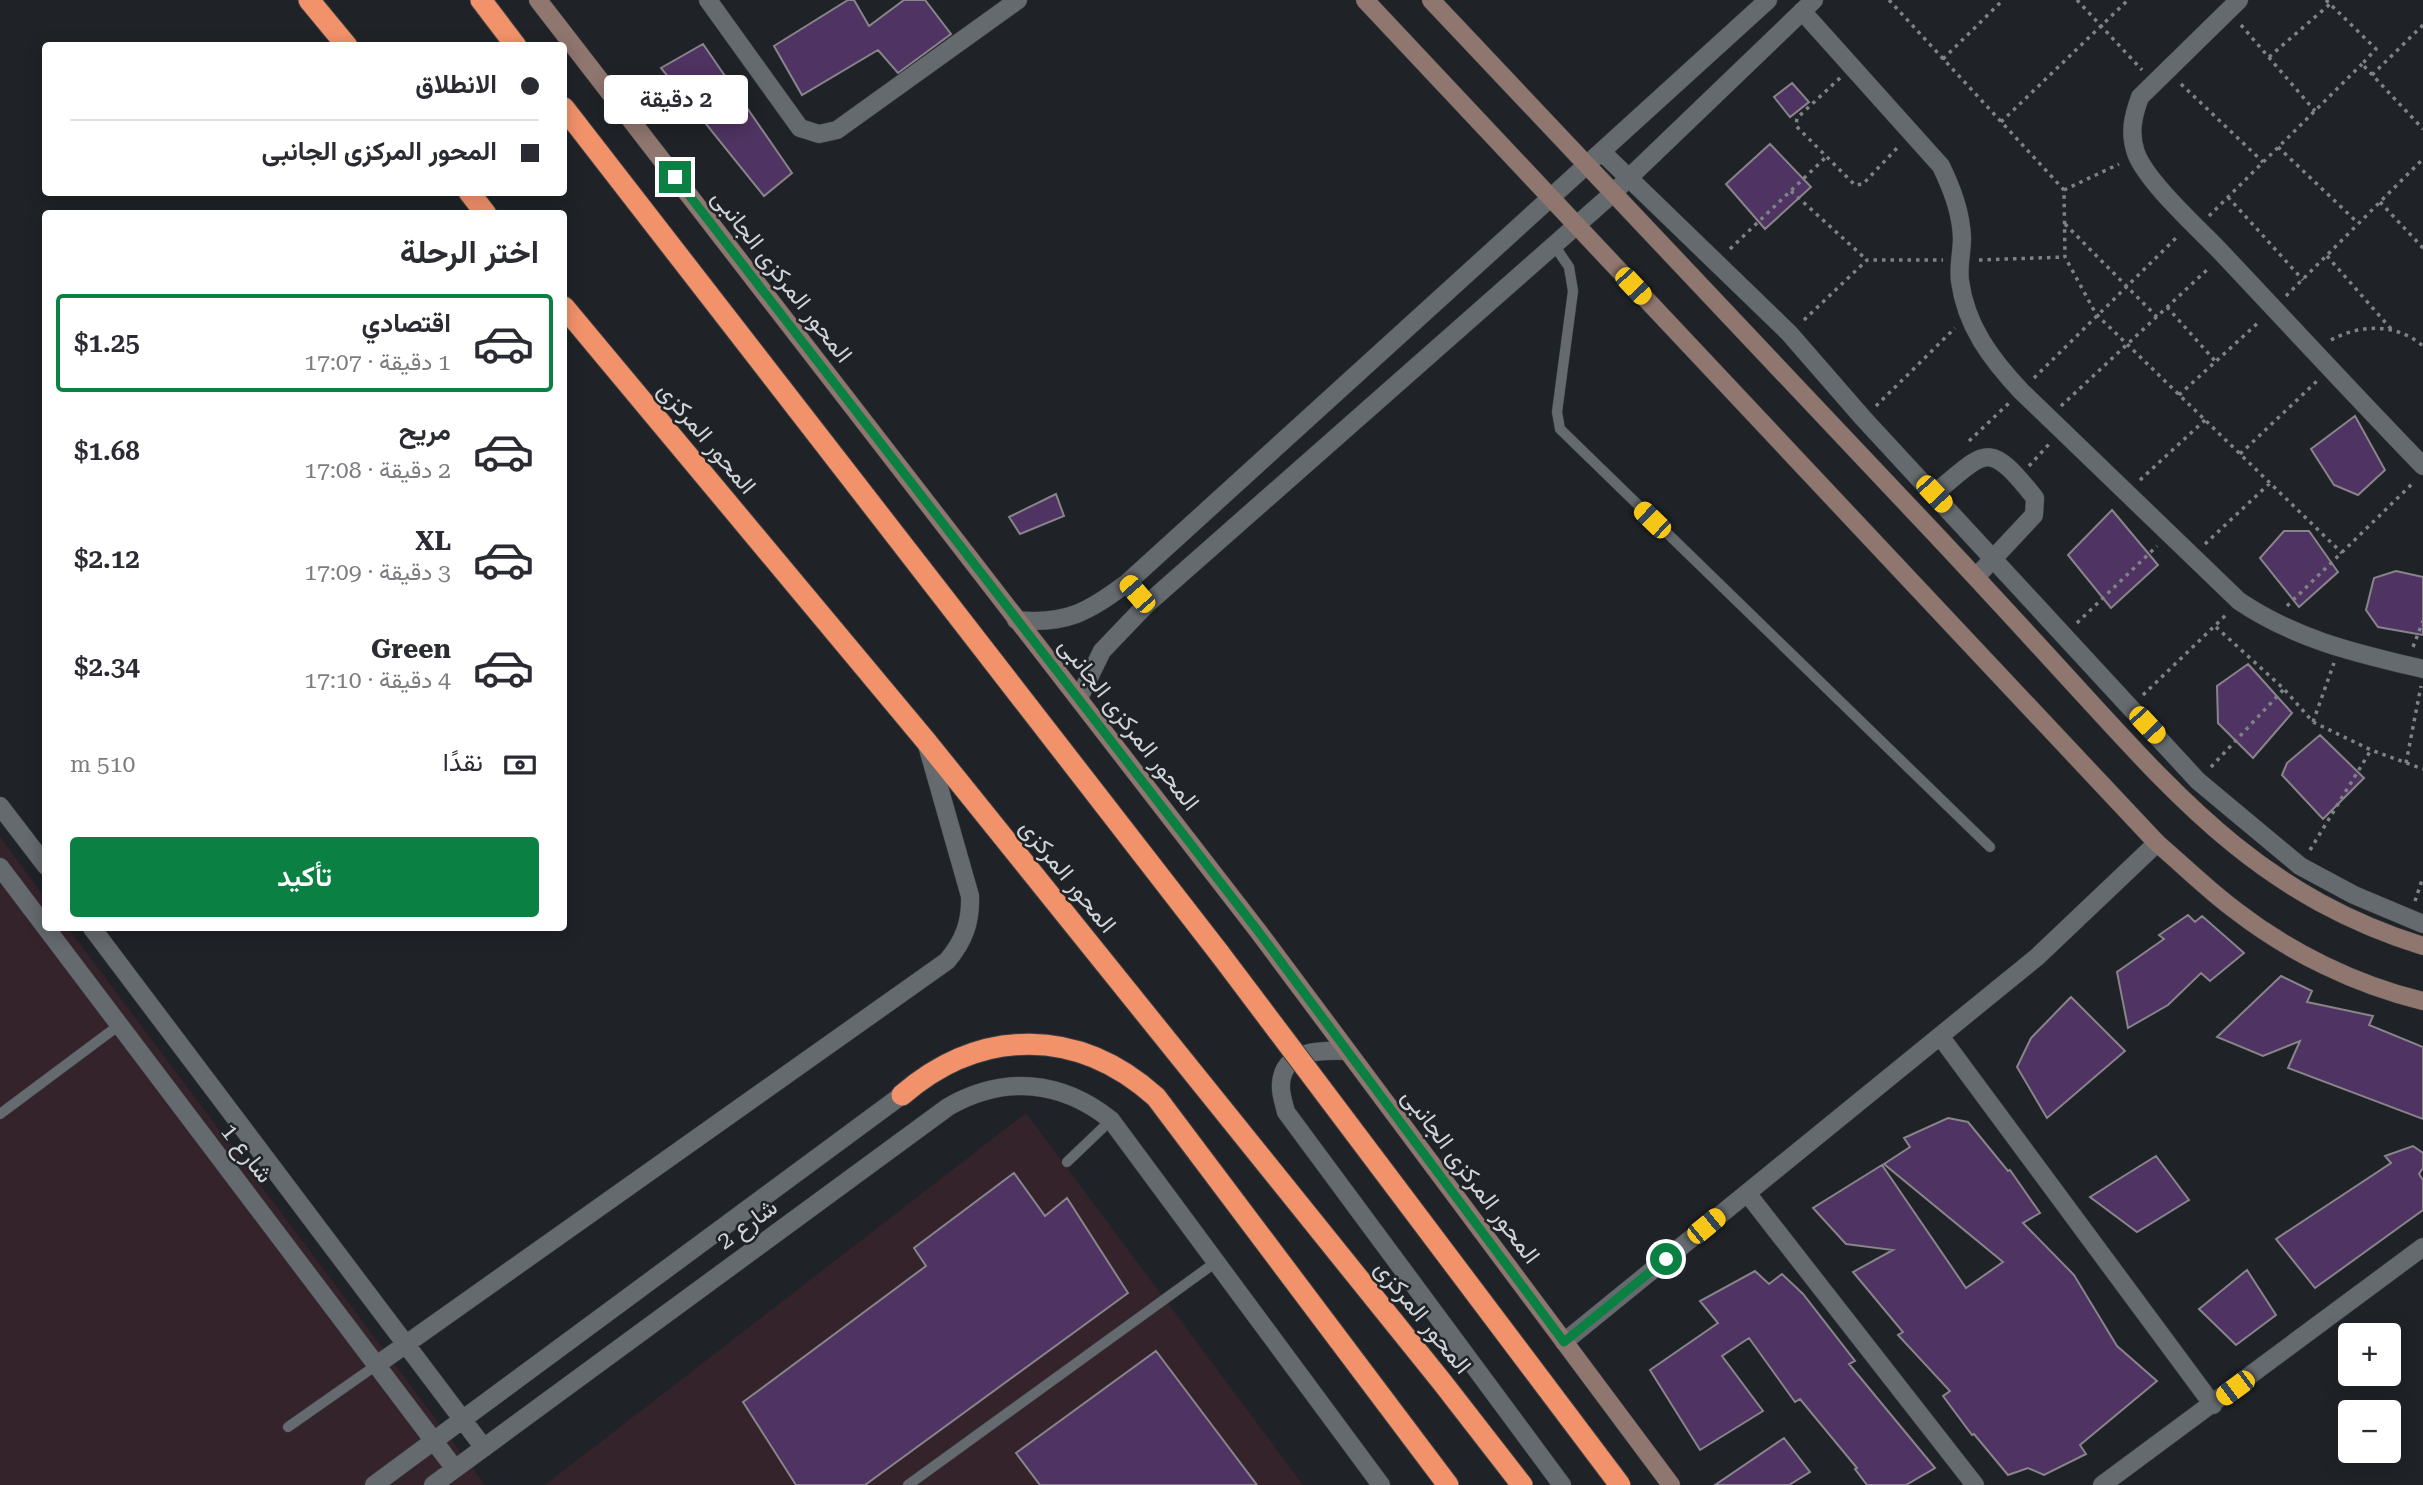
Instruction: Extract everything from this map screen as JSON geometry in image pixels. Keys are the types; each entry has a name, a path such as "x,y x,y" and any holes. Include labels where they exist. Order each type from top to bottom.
{"highway":[{"path":"309,0 344,42"},
{"path":"481,0 513,42"},
{"path":"567,112 1220,954 1620,1485"},
{"path":"472,196 483,210"},
{"name":"المحور المركزى","path":"567,311 926,741 1522,1485"},
{"path":"902,1095 939,1067 961,1056 1006,1045 1053,1045 1076,1050 1098,1058 1139,1081 1156,1097 1448,1485"}],"street":[{"name":"المحور المركزى الجانبى","path":"538,0 1079,698 1348,1051 1671,1485"},
{"path":"708,0 800,128 819,134 837,130 1018,0"},
{"path":"1364,0 2158,843 2236,912 2303,953 2342,973 2423,1001"},
{"path":"1431,0 1976,577 2160,777 2214,831 2300,892 2370,926 2423,946"},
{"path":"1016,620 1035,622 1075,616 1090,610 1127,583 1588,167 1768,0"},
{"path":"1079,698 1102,651 1146,605 1612,194 1808,5 1852,66 1941,166 1955,197 1962,236 1960,281 1969,314 1990,358 2055,425 2239,601 2270,622 2305,638 2414,667"},
{"path":"2234,5 2140,97 2133,116 2131,136 2137,156 2151,177 2195,225 2423,466"},
{"path":"1603,153 1789,333 1863,418 2199,781 2300,866 2354,895 2423,924"},
{"path":"1934,494 1979,457 1989,455 1999,458 2035,498 2034,515 1976,577"},
{"path":"1127,583 1146,605"},
{"path":"378,1364 947,961 964,938 970,896 926,741"},
{"path":"0,806 42,861"},
{"path":"1564,1342 2037,957 2158,843"},
{"name":"شارع 1","path":"0,867 42,924"},
{"name":"شارع 1","path":"47,931 455,1469"},
{"name":"شارع 1","path":"94,931 484,1448"},
{"path":"1940,1036 2213,1405"},
{"path":"1348,1051 1311,1050 1289,1063 1281,1083 1286,1112 1562,1485"},
{"name":"شارع 2","path":"433,1485 963,1098 997,1087 1032,1085 1066,1093 1111,1120"},
{"name":"شارع 2","path":"374,1485 902,1095"},
{"path":"1111,1120 1381,1485"},
{"path":"1747,1193 1975,1485"},
{"path":"2102,1485 2423,1247"}],"lane":[{"path":"1554,244 1569,267 1573,291 1557,412 1560,429 1990,847"},
{"path":"0,1114 118,1026"},
{"path":"1067,1162 1111,1120"},
{"path":"908,1485 1216,1262"},
{"path":"288,1427 378,1364"}],"path":[{"path":"1889,0 2064,190 2064,257 2096,314 2342,553"},
{"path":"1943,59 2003,0"},
{"path":"2077,0 2101,26 2263,162"},
{"path":"2001,122 2128,0"},
{"path":"1963,447 2096,314 2228,197 2376,49 2328,2 2269,57"},
{"path":"2234,5 2269,57 2315,111"},
{"path":"2372,76 2423,25"},
{"path":"2362,64 2423,129"},
{"path":"1852,66 1797,118 1796,126 1825,158 1855,185 1863,184 1912,133"},
{"path":"2278,147 2358,224"},
{"path":"2064,190 2137,156"},
{"path":"1716,263 1825,158"},
{"path":"2179,395 2303,280 2423,159"},
{"path":"1791,191 1867,260 2064,257"},
{"path":"2228,197 2303,280"},
{"path":"2380,202 2423,248"},
{"path":"2064,224 2157,317"},
{"path":"2019,478 2055,425 2127,345 2223,255"},
{"path":"2327,256 2392,330"},
{"path":"1789,333 1867,260"},
{"path":"2167,307 2216,362"},
{"path":"1863,418 1969,314"},
{"path":"2316,352 2343,333 2375,328 2392,330 2423,346"},
{"path":"2240,454 2331,369"},
{"path":"2126,494 2205,420"},
{"path":"2270,622 2423,473"},
{"path":"2192,557 2270,483"},
{"path":"2064,635 2168,535"},
{"path":"2130,707 2216,627 2239,601"},
{"path":"2414,667 2423,621"},
{"path":"2216,627 2284,689 2313,722 2371,750 2423,769"},
{"path":"2313,722 2339,648"},
{"path":"2406,763 2423,677"},
{"path":"2199,781 2284,689"},
{"path":"2300,866 2371,750"}],"shaded area":[{"path":"0,837 42,894 42,931 70,931 485,1485 0,1485"},
{"path":"1026,1113 1303,1485 545,1485"}],"building":[{"path":"848,0 854,0 869,26 904,0 925,0 951,34 898,73 878,50 802,95 774,46"},
{"path":"703,44 792,173 764,196 661,68"},
{"path":"1792,83 1809,102 1790,117 1774,97"},
{"path":"1770,144 1811,187 1765,229 1726,184"},
{"path":"2355,416 2385,470 2358,495 2334,485 2311,449"},
{"path":"1056,494 1064,516 1020,534 1009,517"},
{"path":"2112,510 2158,565 2111,608 2068,555"},
{"path":"2284,531 2309,531 2338,572 2299,607 2260,558"},
{"path":"2396,571 2423,577 2423,635 2378,627 2366,610 2374,578"},
{"path":"2248,664 2292,713 2253,758 2218,723 2217,686"},
{"path":"2320,735 2364,778 2323,819 2282,775 2287,763"},
{"path":"2188,915 2195,922 2202,916 2244,953 2210,981 2201,973 2168,1005 2128,1028 2117,972 2164,939 2159,935"},
{"path":"2281,976 2312,991 2307,1002 2373,1016 2369,1025 2423,1047 2423,1119 2288,1068 2300,1041 2263,1056 2217,1037"},
{"path":"2071,997 2125,1051 2047,1118 2017,1067 2031,1038"},
{"path":"1948,1118 1968,1122 2008,1171 2010,1170 2040,1213 2023,1223 2074,1275 2117,1346 2157,1381 2080,1445 2086,1454 2044,1475 2028,1468 2008,1475 1974,1434 1972,1435 1943,1396 1950,1391 1898,1335 1903,1332 1853,1272 1893,1250 1846,1244 1813,1208 1882,1165 1966,1288 2003,1262 1884,1164 1910,1147 1904,1138"},
{"path":"2413,1146 2423,1153 2423,1168 2419,1174 2423,1180 2423,1210 2315,1288 2276,1239 2391,1163 2385,1156"},
{"path":"2156,1156 2189,1200 2137,1232 2090,1197"},
{"path":"1014,1173 1045,1216 1067,1198 1128,1293 865,1485 796,1485 743,1402 926,1266 914,1248"},
{"path":"2247,1270 2276,1315 2236,1345 2199,1309"},
{"path":"1755,1271 1769,1284 1782,1274 1803,1294 1855,1361 1849,1364 1935,1468 1906,1485 1867,1485 1855,1469 1857,1468 1800,1399 1795,1402 1749,1338 1722,1356 1763,1411 1700,1450 1650,1370 1718,1323 1700,1301"},
{"path":"1156,1351 1257,1485 1040,1485 1016,1453"},
{"path":"1784,1438 1810,1472 1789,1485 1715,1485"}],"route":[{"path":"675,177 1258,931 1564,1342 1666,1259"}]}
